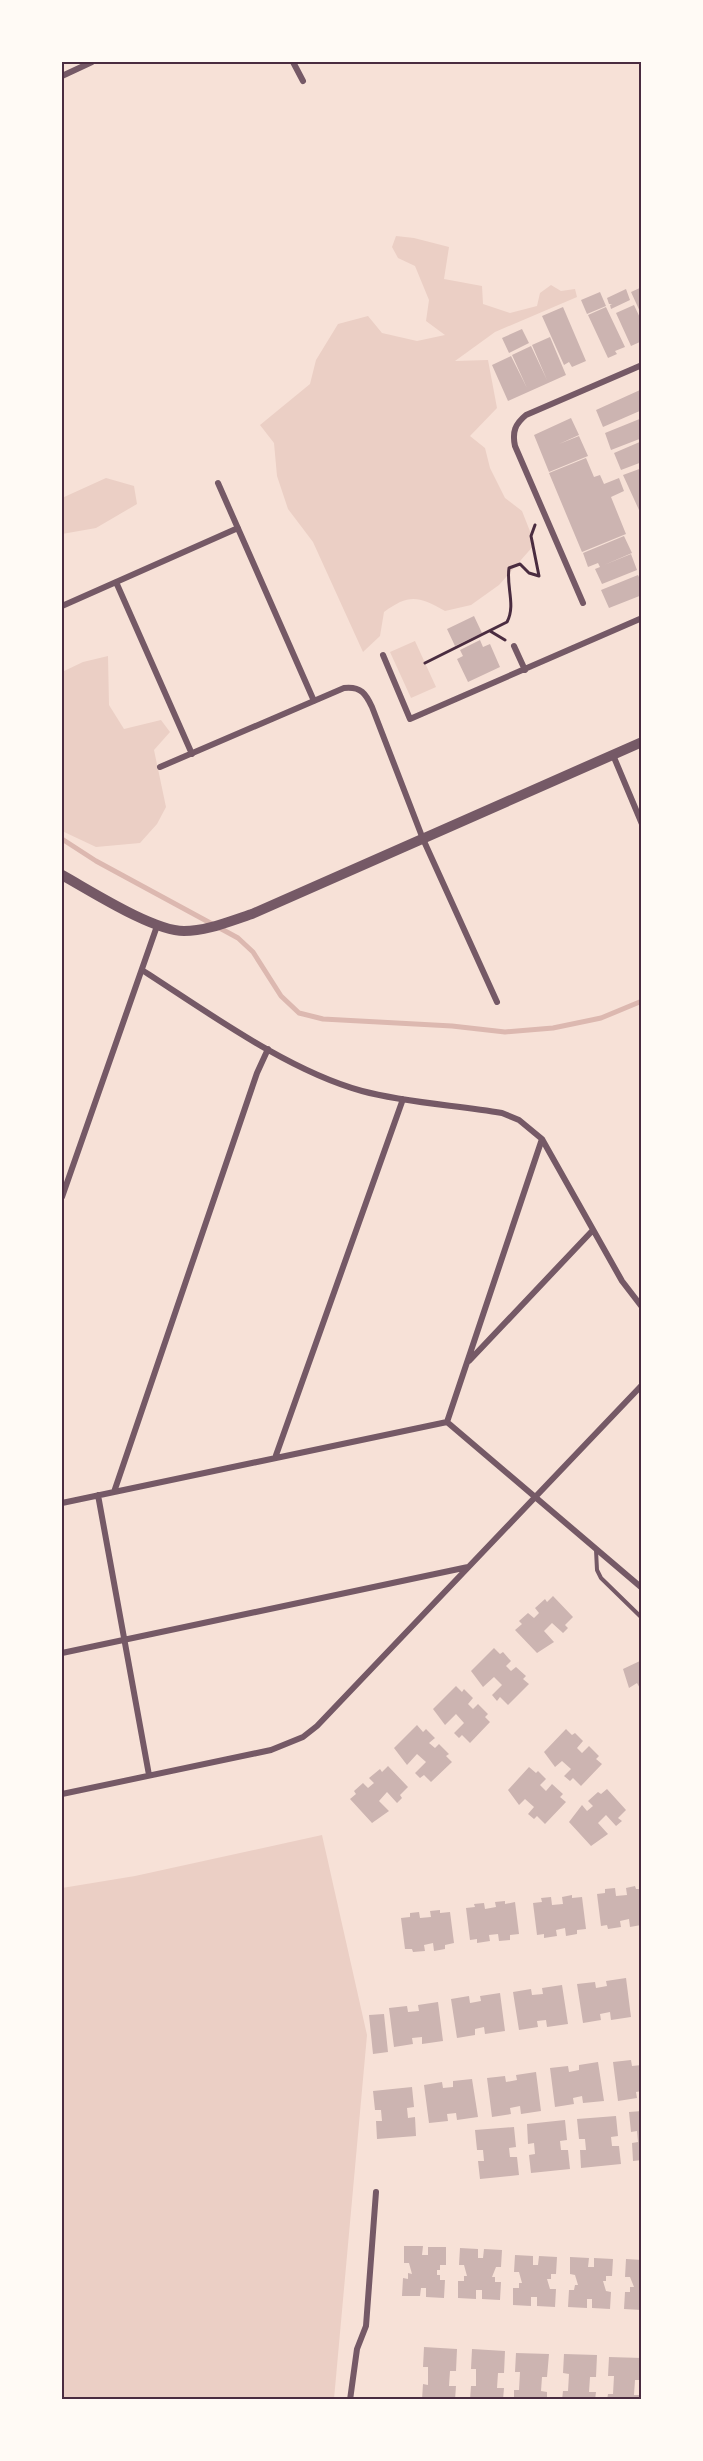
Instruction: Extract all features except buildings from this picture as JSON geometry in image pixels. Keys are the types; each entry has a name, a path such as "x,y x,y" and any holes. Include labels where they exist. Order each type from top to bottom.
{"street":[{"path":"62,76 92,62"},
{"path":"293,62 303,81"},
{"path":"583,603 515,446 514,429 518,421 526,415 642,365"},
{"path":"218,483 314,701"},
{"path":"62,606 238,528"},
{"path":"116,582 192,754"},
{"path":"382,655 410,719 642,618"},
{"path":"514,646 525,670"},
{"path":"160,767 344,688 354,687 361,690 372,708 423,839 497,1002"},
{"path":"62,875 158,926 182,931 200,929 237,919 642,742"},
{"path":"613,755 642,824"},
{"path":"62,1197 158,926"},
{"path":"142,970 268,1049 336,1082 403,1100 501,1113 519,1120 542,1139 622,1281 642,1307"},
{"path":"114,1492 257,1073 268,1049"},
{"path":"275,1458 403,1100"},
{"path":"447,1422 542,1139"},
{"path":"466,1364 593,1230"},
{"path":"62,1794 271,1750 303,1737 317,1726 642,1386"},
{"path":"62,1503 447,1422"},
{"path":"447,1422 642,1588"},
{"path":"98,1496 149,1776"},
{"path":"62,1653 468,1567"},
{"path":"351,2400 357,2349 366,2326 376,2193"}],"lane":[{"path":"596,1549 597,1570 601,1578 642,1618"}],"path":[{"path":"425,663 507,622 513,611 507,581 509,568 520,564 529,573 539,576 531,536 535,523 545,516"},
{"path":"490,631 514,646"}],"shaded area":[{"path":"396,236 449,247 444,279 482,286 483,304 510,313 537,306 540,293 551,285 561,291 575,289 577,297 495,332 455,361 488,360 497,408 470,436 485,448 490,468 505,498 522,511 535,544 499,585 471,605 445,611 428,602 414,599 393,606 384,612 380,636 363,652 313,542 288,509 277,476 274,443 260,425 310,384 316,360 338,324 368,316 382,333 417,341 445,335 426,321 429,300 415,266 398,258 392,247"},
{"path":"106,478 134,486 137,504 96,528 62,534 62,498"},
{"path":"415,641 436,687 411,698 390,652"},
{"path":"108,656 109,705 124,729 161,720 170,732 154,750 166,807 157,824 140,843 96,847 62,831 62,672 83,662"},
{"path":"322,1835 367,2035 334,2399 62,2399 62,1888 135,1876"}],"waterway":[{"path":"62,839 96,861 238,938 253,952 281,996 299,1013 323,1019 452,1026 505,1032 553,1028 601,1018 642,1001"}]}
